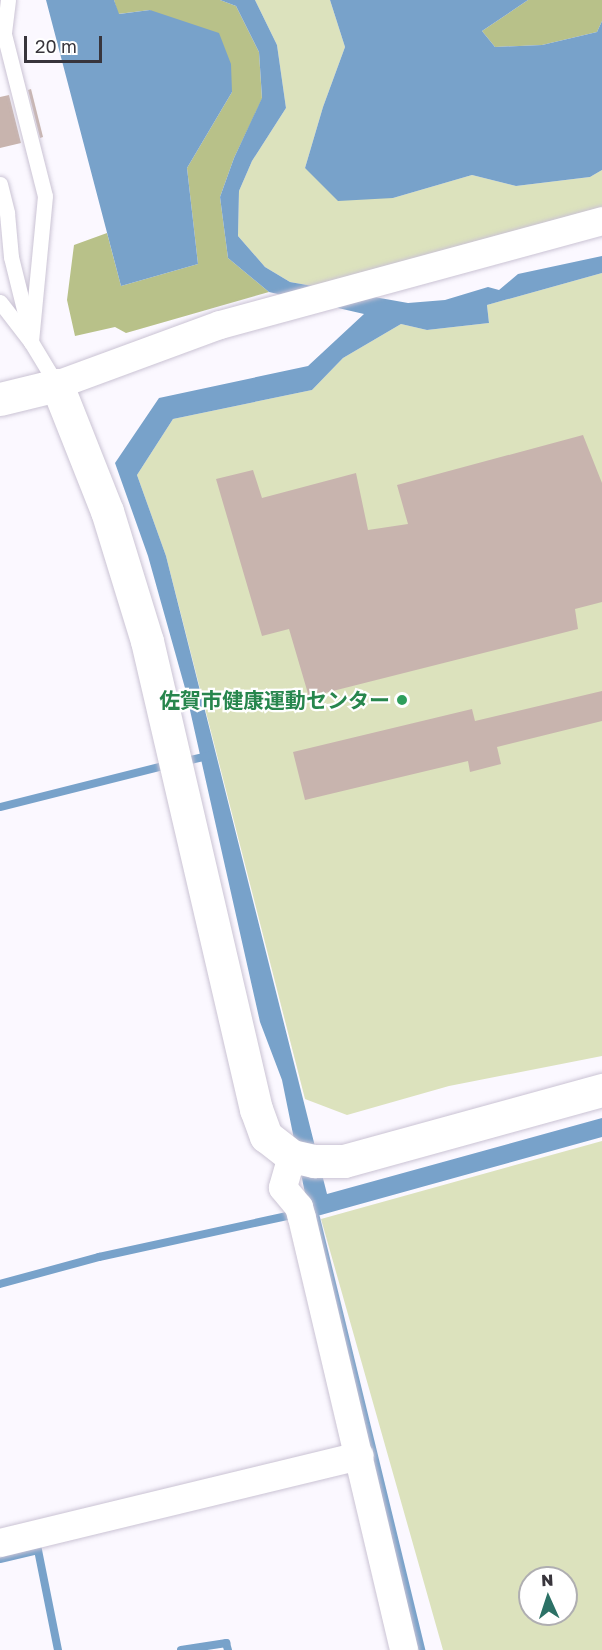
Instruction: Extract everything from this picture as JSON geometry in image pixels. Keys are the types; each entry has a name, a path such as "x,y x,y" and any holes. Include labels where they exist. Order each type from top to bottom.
{"street":[{"path":"0,399 57,385 220,325 602,221"},
{"path":"57,385 110,521 147,641 256,1109 266,1136 292,1156 344,1161 602,1090"},
{"path":"292,1156 283,1188 301,1213 404,1650"},
{"path":"0,1542 360,1456"}],"lane":[{"path":"8,0 4,34 45,196 32,342"},
{"path":"0,184 7,213 6,253 32,342"},
{"path":"0,302 32,342 57,385"}],"green space":[{"path":"114,0 220,0 236,6 259,52 262,99 234,158 220,197 228,258 269,292 126,333 115,327 75,336 67,300 74,245 107,233 121,286 198,264 187,168 232,92 150,10 118,14"},
{"path":"255,0 330,0 345,47 323,107 305,168 393,198 472,175 516,186 590,177 602,170 602,207 312,286 290,282 265,267 238,236 239,191 252,161 286,108 277,45"},
{"path":"528,0 602,0 602,21 597,32 542,45 495,47 482,31"},
{"name":"佐賀市健康運動センター","path":"602,273 602,1056 449,1086 347,1115 305,1099 166,556 137,475 173,419 312,390 343,358 401,324 427,330 489,323 487,305"},
{"path":"602,1141 602,1650 443,1650 321,1219"}],"water":[{"path":"46,0 114,0 119,14 150,10 219,33 231,64 232,92 187,168 198,264 121,286"},
{"path":"220,0 255,0 277,45 286,108 252,161 239,191 238,236 265,267 290,282 408,303 445,300 488,287 499,290 518,274 602,256 602,273 487,305 489,323 427,330 401,324 343,358 312,390 173,419 137,475 166,556 327,1194 602,1118 602,1137 310,1218 282,1080 260,1022 185,688 148,556 115,463 159,398 308,366 364,314 269,292 228,258 220,197 234,158 262,98 259,52 236,6"},
{"path":"330,0 528,0 482,31 495,47 542,45 597,32 602,21 602,170 590,177 516,186 472,175 393,198 338,201 305,168 323,107 345,47"}],"building":[{"path":"31,89 43,137 40,138 28,90"},
{"path":"9,95 21,143 0,148 0,97"},
{"path":"583,435 602,483 602,602 575,609 578,629 309,697 289,629 262,636 216,479 253,470 262,498 356,473 368,530 408,524 397,485"},
{"path":"602,691 602,721 497,747 501,764 470,772 468,761 305,800 293,752 472,709 475,721"}],"waterway":[{"path":"182,762 208,756"},
{"path":"0,807 167,765"},
{"path":"0,1284 99,1257 296,1214"},
{"path":"316,1218 421,1650"},
{"path":"0,1559 38,1550 58,1650"},
{"path":"181,1650 226,1643 228,1650"}],"place":[{"name":"佐賀市健康運動センター","path":"402,700"}]}
